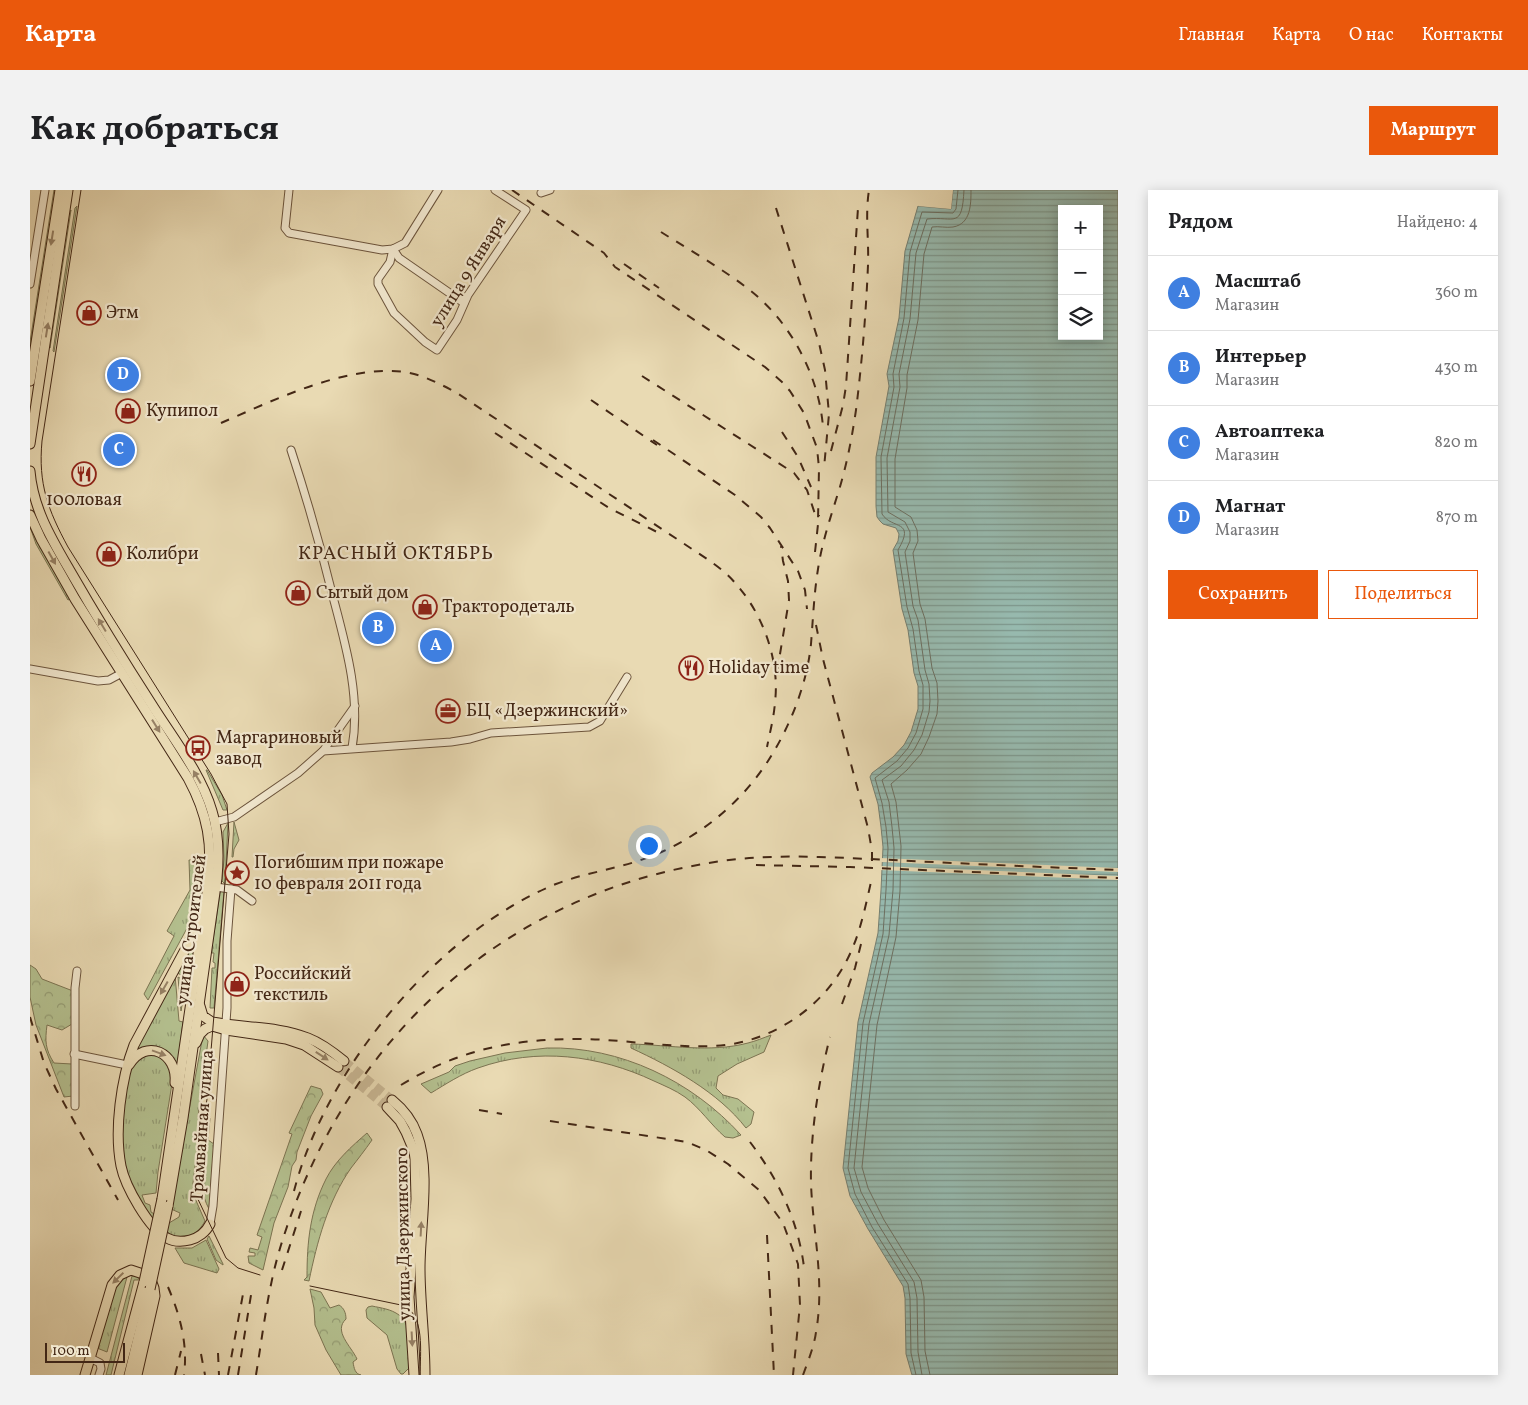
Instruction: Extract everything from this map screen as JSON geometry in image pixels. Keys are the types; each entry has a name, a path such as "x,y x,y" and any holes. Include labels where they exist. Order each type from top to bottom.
{"main road":[{"path":"30,381 60,190"},
{"path":"30,444 31,426 68,190"},
{"name":"улица Строителей","path":"30,471 34,496 49,534 127,666 200,781 207,796 211,823 219,852 216,887 192,1050 165,1202 129,1375"},
{"name":"улица Строителей","path":"30,515 41,539 75,599 188,778 211,823 210,864 204,914 164,1186 165,1202"},
{"path":"204,914 134,1045 127,1065 120,1112 120,1155 125,1179 134,1199 164,1236 179,1242 190,1240 202,1234 210,1224"},
{"path":"199,1003 201,1013 206,1019 214,1023 226,1027 301,1035 322,1045 341,1064"},
{"name":"Трамвайная улица","path":"192,1050 200,1034 205,1029 214,1026 226,1027"},
{"path":"124,1077 133,1059 147,1051 154,1050 165,1054 174,1067 176,1080 164,1153 164,1186"},
{"name":"улица Дзержинского","path":"414,1375 409,1297 416,1199 415,1159 412,1144 390,1104 403,1110 412,1122 417,1133 422,1158 420,1281 425,1375"},
{"path":"85,1375 112,1284 125,1272 131,1270 141,1272 151,1280 155,1296 137,1375"},
{"name":"улица Строителей","path":"119,1375 147,1286"}],"street":[{"path":"30,284 45,190"},
{"path":"289,190 286,228 289,232 300,236 382,250 393,250 404,243 438,190"},
{"name":"улица 9 Января","path":"393,250 390,262 377,281 394,313 425,342 437,350 457,320 464,303 526,210 495,190"},
{"path":"541,193 550,190"},
{"path":"393,250 399,258 464,303"},
{"path":"291,450 313,519 345,645 356,706 352,748"},
{"path":"30,669 98,681 110,680 122,673"},
{"path":"323,750 451,742 491,733 589,727 600,721 627,677"},
{"path":"211,823 234,817 298,773 323,750 356,706"},
{"path":"216,887 231,888 252,901"},
{"name":"Трамвайная улица","path":"210,1224 214,1206 226,1027 228,992 227,936 231,888"},
{"path":"75,1106 74,1054 77,971"},
{"path":"74,1054 127,1065"},
{"path":"90,1358 100,1363 101,1370 99,1375"}],"green space":[{"path":"54,190 56,190 30,347 30,342"},
{"path":"77,206 54,352 75,208"},
{"path":"71,210 50,348 49,344 68,216"},
{"path":"30,527 70,599 68,600 36,544"},
{"path":"206,770 222,795 227,810 223,810"},
{"path":"234,822 239,840 232,857"},
{"path":"228,823 225,884 222,881 224,859 223,832"},
{"path":"189,860 199,860 197,891 191,921 148,1000 144,994 174,936 167,931 190,890"},
{"path":"204,862 206,865 198,920 196,921"},
{"path":"221,891 224,891 214,1008 210,1008 212,968 215,968 212,947"},
{"path":"197,934 188,978 175,972"},
{"path":"30,965 36,969 42,979 73,991 72,1024 62,1030 47,1025 46,1040 47,1049 54,1063 72,1064 73,1096 64,1097 36,1025 30,997"},
{"path":"175,975 179,1021 183,1022 177,1068 166,1052 131,1055"},
{"path":"178,977 185,981 181,1011"},
{"path":"203,1035 208,1041 198,1117 201,1118 193,1183 194,1196 205,1221 200,1228 189,1236 178,1237 167,1233 157,1224 139,1200 132,1186 123,1155 123,1112 128,1075 136,1059 149,1052 166,1059 173,1077 156,1193 142,1195 145,1203 150,1205 151,1212 169,1223 179,1217 180,1213 171,1209"},
{"path":"771,1035 764,1052 737,1064 718,1076 716,1088 723,1095 738,1099 754,1112 751,1124 746,1128 735,1115 708,1092 678,1072 631,1048 631,1044 719,1048 748,1043"},
{"path":"547,1048 601,1053 628,1060 653,1070 700,1098 741,1135 733,1138 725,1137 690,1101 670,1088 633,1072 590,1060 545,1056 500,1061 472,1070 431,1093 421,1084 449,1072 455,1066 470,1061 505,1053"},
{"path":"311,1086 321,1089 323,1094 311,1116 297,1152 296,1160 292,1166 288,1187 274,1223 263,1270 249,1263 248,1256 255,1256 255,1253 249,1252 250,1248 258,1250 262,1237 257,1235 292,1134 289,1133"},
{"path":"210,1118 208,1140 214,1144 209,1209 202,1187 201,1165 208,1120"},
{"path":"367,1133 372,1140 351,1168 336,1194 324,1222 309,1281 304,1280 307,1277 310,1227 316,1203 326,1179 339,1160"},
{"path":"209,1236 223,1265 216,1260 207,1239"},
{"path":"206,1240 219,1269 217,1273 184,1263 175,1248 192,1248"},
{"path":"132,1276 139,1276 138,1280 134,1280 111,1375 106,1375"},
{"path":"127,1277 107,1352 97,1348 117,1282"},
{"path":"310,1289 321,1292 330,1308 339,1305 343,1309 346,1319 342,1324 342,1334 357,1359 353,1362 355,1370 361,1375 341,1375 326,1350 315,1325"},
{"path":"372,1306 396,1313 403,1319 406,1325 409,1339 409,1368 403,1374 397,1369 387,1335 367,1318 366,1310"}],"water":[{"path":"953,190 1118,190 1118,1375 912,1375 906,1354 903,1286 850,1196 843,1168 858,1022 878,933 881,890 883,847 878,804 870,777 872,773 893,757 904,745 911,732 918,709 918,686 914,673 908,630 902,609 893,550 898,541 899,534 896,528 883,524 877,517 876,457 889,386 887,374 899,318 905,251 918,206 951,209"}],"pier":[{"path":"950,190 953,190 951,209 918,206 919,203 949,206"},
{"path":"880,858 1118,868 1118,872 880,862"},
{"path":"880,866 1118,876 1118,880 880,870"}],"tunnel":[{"path":"344,1061 392,1100"},
{"path":"338,1067 387,1107"}],"tram line":[{"path":"81,190 42,441 43,484 50,509 68,547 211,774 227,804 229,834 207,1099 195,1176 195,1193 226,1258 238,1268 260,1275"},
{"path":"310,1286 401,1305 409,1309 415,1316 420,1335 420,1375"}],"railway":[{"path":"512,190 604,253 615,267 765,367 782,382 804,413 817,448 819,468 818,521"},
{"path":"294,1191 310,1144 332,1098 360,1052 393,1009 430,970 470,935 512,906 556,884 655,855 693,835 727,810 742,795 776,748 790,720 806,674 820,559 853,430 865,319 869,190"},
{"path":"776,208 819,343 825,370 829,414 824,468"},
{"path":"831,451 846,386 858,208"},
{"path":"661,232 751,291 779,319 809,370 816,389 823,427"},
{"path":"624,264 659,288"},
{"path":"221,423 310,386 334,379 382,371 418,375 457,393 707,559 733,580 746,596 762,624 772,655 776,686 774,713 767,747"},
{"path":"642,376 794,473 807,490 815,514"},
{"path":"591,400 657,445"},
{"path":"782,432 798,457 811,487"},
{"path":"495,433 609,508 661,534"},
{"path":"653,440 735,495 761,517 798,571 805,590 807,609"},
{"path":"815,552 819,515"},
{"path":"777,672 789,600 788,581 781,546"},
{"path":"816,625 823,659 868,828 872,851 872,865"},
{"path":"256,1375 269,1293 281,1245 310,1168 349,1098 396,1036 450,982 512,936 581,900 657,874 738,859 816,857 1118,870"},
{"path":"756,865 1118,878"},
{"path":"401,1085 443,1063 465,1055 508,1044 578,1039 678,1046 711,1046 753,1039 773,1031 809,1008 837,976 856,940 871,882"},
{"path":"842,1004 855,968 862,940"},
{"path":"30,1017 44,1063 56,1089 118,1200"},
{"path":"803,1375 814,1343 818,1313 819,1276 812,1202 811,1166 816,1110 830,1037"},
{"path":"479,1110 502,1114"},
{"path":"550,1121 687,1142 706,1150 728,1164 759,1190 783,1223 798,1264 800,1305 793,1375"},
{"path":"750,1142 778,1185 792,1217 804,1267"},
{"path":"282,1270 301,1211"},
{"path":"767,1235 774,1375"},
{"path":"168,1287 182,1330 185,1352 184,1375"},
{"path":"228,1375 243,1294"},
{"path":"238,1375 251,1295"},
{"path":"175,1375 181,1351"},
{"path":"218,1353 219,1375"},
{"path":"201,1354 205,1375"}],"place":[{"name":"Этм","path":"89,313"},
{"name":"Магнат","path":"123,375"},
{"name":"Купипол","path":"128,411"},
{"name":"Автоаптека","path":"119,450"},
{"name":"100ловая","path":"84,474"},
{"name":"Колибри","path":"109,554"},
{"name":"Сытый дом","path":"298,593"},
{"name":"Трактородеталь","path":"425,607"},
{"name":"Интерьер","path":"378,628"},
{"name":"Масштаб","path":"436,646"},
{"name":"Holiday time","path":"691,668"},
{"name":"БЦ «Дзержинский»","path":"448,711"},
{"name":"Маргариновый завод","path":"198,748"},
{"name":"Погибшим при пожаре 10 февраля 2011 года","path":"237,873"},
{"name":"Российский текстиль","path":"237,984"}],"district":[{"name":"КРАСНЫЙ ОКТЯБРЬ","path":"396,554"}]}
